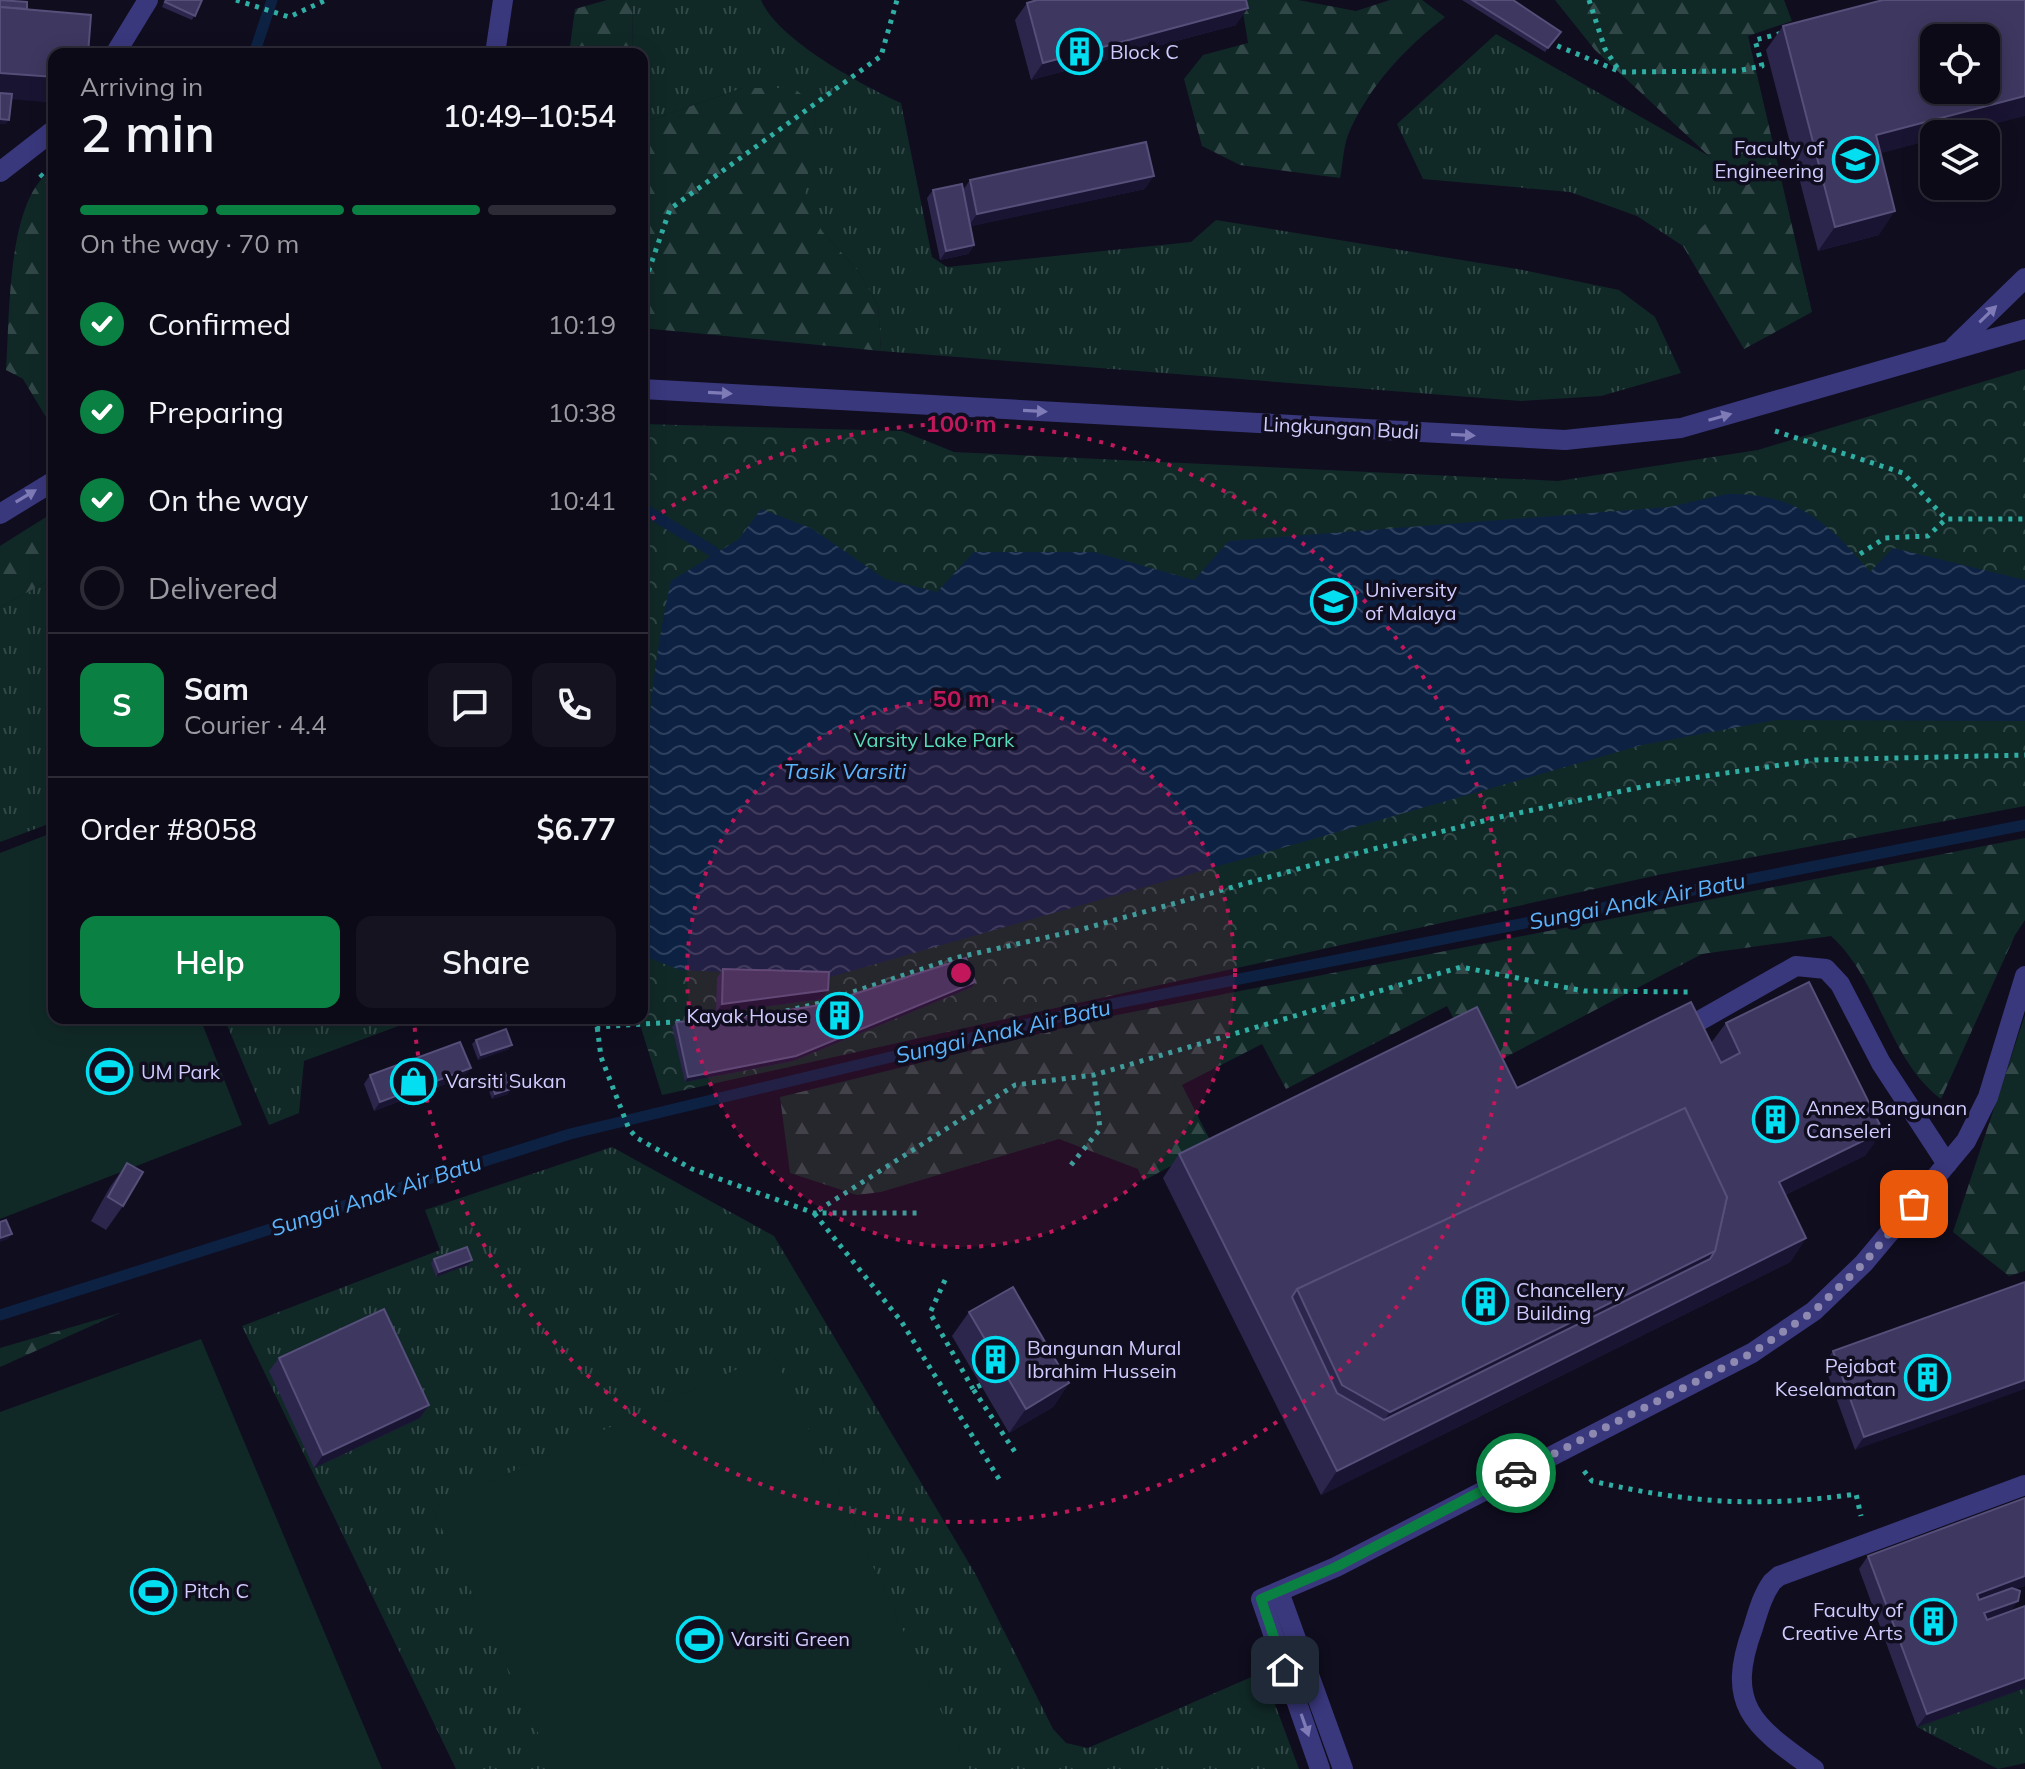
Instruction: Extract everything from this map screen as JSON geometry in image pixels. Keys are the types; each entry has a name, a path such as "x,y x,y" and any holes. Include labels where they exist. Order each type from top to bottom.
{"street":[{"path":"119,48 148,0"},
{"path":"496,48 503,0"},
{"path":"0,172 48,135"},
{"path":"1951,350 2025,278"},
{"name":"Lingkungan Budi","path":"648,389 1565,440 1681,428 2025,329"},
{"path":"0,514 48,485"},
{"path":"1692,1025 1796,966 1817,966 1832,973 1908,1108 1947,1164"},
{"path":"1270,1595 1336,1567 1752,1353 1814,1311 1864,1263 1966,1141 1988,1097 2025,976"},
{"path":"1814,1769 1759,1727 1749,1711 1742,1689 1745,1647 1772,1582 1779,1576 2025,1485"},
{"path":"1270,1595 1320,1769"},
{"path":"1270,1595 1343,1769"}],"path":[{"path":"236,0 289,17 326,0"},
{"path":"648,273 670,209 881,56 897,0"},
{"path":"1589,0 1605,49 1621,72"},
{"path":"1534,34 1621,72 1737,71 1762,66 1755,40 1785,32"},
{"path":"1729,415 1841,455 1903,473 1946,519"},
{"path":"1860,554 1885,538 1928,536 1946,519 2025,519"},
{"path":"775,1013 820,1003 955,958 1079,930 1323,862 1495,818 1665,782 1815,760 2025,755"},
{"path":"814,1213 1015,1085 1094,1075 1461,967 1584,991 1749,992"},
{"path":"648,1024 760,1016"},
{"path":"596,1024 601,1057 629,1129 646,1144 692,1169 814,1213 920,1213"},
{"path":"597,1027 641,1024"},
{"path":"1071,1165 1100,1129 1094,1075"},
{"path":"814,1213 901,1321 999,1479"},
{"path":"945,1280 930,1313 973,1389 1017,1455"},
{"path":"973,1389 981,1385"},
{"path":"1566,1447 1592,1481 1690,1501 1794,1503 1856,1494 1869,1544"}],"green space":[{"path":"607,0 633,0 632,48 570,48 575,9"},
{"path":"633,0 761,0 770,15 802,45 844,73 901,103 932,257 947,267 1191,242 1216,220 1523,270 1619,290 1655,317 1681,373 1601,396 1521,401 881,351 878,305 858,271 822,231 804,198 816,107 743,88 648,121 648,48 632,48"},
{"path":"1241,0 1298,0 1356,11 1390,0 1422,0 1445,17 1402,55 1366,101 1348,135 1340,178 1240,165 1202,146 1184,79 1203,55 1248,43"},
{"path":"1555,0 1784,0 1792,21 1748,36 1812,312 1744,349 1683,246 1732,197 1709,156 1595,50"},
{"path":"1496,34 1709,156 1733,198 1683,246 1637,216 1570,192 1423,179 1397,124"},
{"path":"743,88 794,88 816,107 805,198 822,231 858,271 878,305 881,351 648,329 648,121"},
{"path":"48,174 48,420 23,379 6,370 14,260 27,204 38,183"},
{"name":"Varsity Lake Park","path":"2025,369 2025,806 1658,875 662,1095 640,1024 648,1024 648,424 902,431 954,452 1558,481 1758,450"},
{"path":"48,516 48,581 0,607 0,546"},
{"path":"48,581 48,824 0,842 0,607"},
{"name":"UM Park","path":"48,834 48,1024 202,1024 242,1125 0,1219 0,853"},
{"path":"2025,838 2025,920 2015,935 1941,1099 1908,1063 1861,974 1831,936 1702,954 1481,1070 1447,1006 1286,1089 1262,1044 1182,1085 1212,1144 1143,1181 1138,1169 1059,1139 881,1192 857,1195 790,1173 780,1097 1117,1015"},
{"path":"2025,1015 2025,1271 2009,1276 1953,1232"},
{"path":"227,1024 404,1024 304,1061 299,1113 269,1125"},
{"path":"612,1147 774,1236 976,1575 1053,1729 1066,1743 1088,1748 1263,1672 1299,1769 456,1769 242,1326 440,1250 425,1210"},
{"path":"120,1313 0,1367 0,1348"},
{"name":"Pitch C","path":"201,1339 382,1769 0,1769 0,1412"},
{"name":"Varsiti Green","path":"773,1353 968,1769 555,1769 432,1508"},
{"path":"2025,1688 2025,1763 1998,1769 1917,1727"}],"water":[{"name":"Tasik Varsiti","path":"1727,494 1772,499 1791,505 1824,525 1870,572 1893,548 2025,580 2025,721 1775,720 1642,745 830,977 680,970 648,957 648,744 655,673 671,581 739,539 761,509 811,528 885,579 937,592 974,552 1094,552 1194,580 1229,541 1669,507"}],"building":[{"path":"0,0 27,2 27,9 0,7"},
{"path":"166,0 202,0 195,16"},
{"name":"Block C","path":"1037,0 1246,0 1248,8 1043,63 1027,3"},
{"path":"1472,0 1513,0 1561,32 1548,48"},
{"path":"1883,0 2025,0 2025,96 2000,103 2000,24 1920,24 1920,104 1994,104 1933,120 1920,120 1920,123 1876,135 1895,211 1835,227 1783,26"},
{"path":"0,7 91,15 88,48 48,48 48,77 0,73"},
{"path":"0,93 12,94 9,120 0,119"},
{"path":"1146,142 1154,176 977,214 970,180"},
{"path":"962,184 974,245 946,251 933,190"},
{"name":"Kayak House","path":"966,958 975,982 796,1056 688,1077 676,1022 739,1018 820,1005"},
{"path":"723,969 829,972 828,990 722,1004"},
{"path":"1809,982 1883,1131 1779,1182 1806,1238 1337,1471 1179,1154 1477,1007 1517,1088 1691,1002 1721,1063 1740,1053 1726,1023","holes":["1685,1108 1727,1197 1715,1251 1710,1259 1384,1420 1337,1393 1292,1297 1297,1289"]},
{"path":"506,1029 512,1045 481,1055 476,1040"},
{"name":"Varsiti Sukan","path":"460,1042 471,1068 380,1102 370,1075"},
{"path":"505,1073 511,1089 495,1094 490,1078"},
{"name":"Chancellery Building","path":"1685,1108 1727,1197 1715,1251 1390,1412 1342,1385 1297,1289"},
{"path":"127,1163 143,1172 123,1206 108,1197"},
{"path":"6,1220 12,1234 0,1238 0,1222"},
{"path":"467,1247 472,1260 439,1272 434,1259"},
{"name":"Pejabat Keselamatan","path":"2025,1282 2025,1380 1864,1437 1833,1351"},
{"path":"1013,1287 1069,1383 1026,1409 969,1312"},
{"path":"384,1309 429,1405 323,1455 279,1358"},
{"name":"Faculty of Creative Arts","path":"2025,1498 2025,1576 1977,1594 1979,1600 2012,1588 2020,1591 2018,1601 1984,1613 1987,1620 2025,1606 2025,1678 1927,1714 1868,1556"}],"waterway":[{"path":"256,48 272,0"},
{"path":"648,512 714,552"},
{"name":"Sungai Anak Air Batu","path":"0,1315 570,1134 1112,1004 2025,825"}],"way so far":[{"path":"1516,1473 1752,1353 1814,1311 1864,1263 1914,1204"}],"place":[{"name":"Block C","path":"1079,52"},
{"name":"Faculty of Engineering","path":"1855,160"},
{"name":"University of Malaya","path":"1334,602"},
{"name":"Kayak House","path":"839,1016"},
{"name":"UM Park","path":"110,1072"},
{"name":"Varsiti Sukan","path":"414,1081"},
{"name":"Annex Bangunan Canseleri","path":"1775,1119"},
{"name":"Chancellery Building","path":"1485,1302"},
{"name":"Bangunan Mural Ibrahim Hussein","path":"996,1360"},
{"name":"Pejabat Keselamatan","path":"1927,1377"},
{"name":"Pitch C","path":"153,1591"},
{"name":"Faculty of Creative Arts","path":"1934,1621"},
{"name":"Varsiti Green","path":"700,1639"}],"route":[{"path":"1285,1670 1261,1599 1336,1567 1516,1473"}]}
